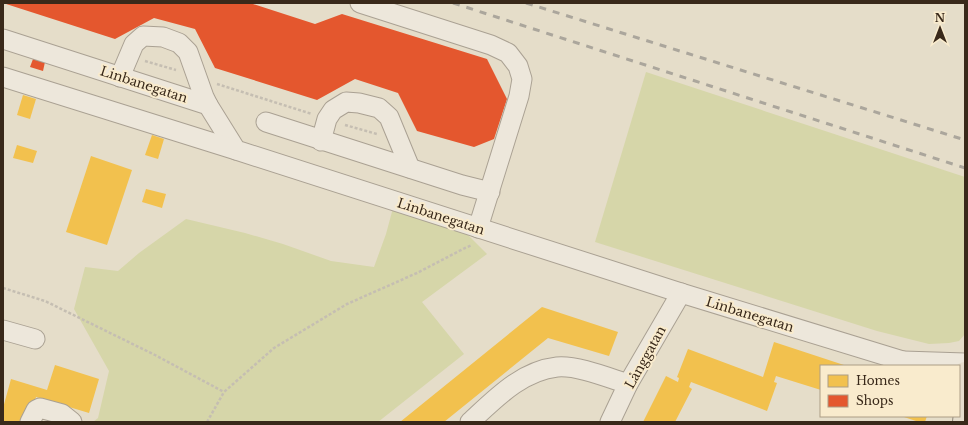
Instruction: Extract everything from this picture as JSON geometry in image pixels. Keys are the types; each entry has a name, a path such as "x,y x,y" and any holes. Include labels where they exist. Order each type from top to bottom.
{"main road":[{"path":"963,394 964,422"}],"street":[{"path":"360,3 491,46 508,53 518,66 522,79 519,96 476,237"},
{"path":"120,77 134,44 143,36 163,36 179,43 188,52 208,105 236,150"},
{"name":"Linbanegatan","path":"3,39 208,105"},
{"name":"Linbanegatan","path":"3,76 236,150 476,237 681,293 908,364 965,363"},
{"path":"321,141 327,119 333,110 346,102 359,103 379,108 389,117 410,168"},
{"path":"266,122 321,141 490,192"},
{"name":"Långgatan","path":"610,422 628,384 681,293"},
{"path":"3,330 34,339"},
{"path":"470,422 506,389 534,374 557,367 580,370 628,384"},
{"path":"30,422 36,410 40,408 62,414 72,422"}],"path":[{"path":"129,56 196,76 327,119 399,140"},
{"path":"207,422 224,392 274,348 347,304 417,273 465,248 476,237"},
{"path":"3,288 45,301 155,354 224,392"}],"green space":[{"path":"646,72 965,177 965,334 959,341 929,344 877,331 595,242"},
{"path":"393,208 462,229 487,254 422,302 464,354 378,422 93,422 98,418 109,371 74,309 85,267 118,271 139,253 186,219 283,244 331,261 374,267 386,234"}],"building: Homes":[{"path":"23,95 36,99 30,119 17,115"},
{"path":"152,135 164,139 158,159 145,155"},
{"path":"17,145 37,151 33,163 13,158"},
{"path":"91,156 132,170 107,245 66,232"},
{"path":"146,189 166,194 162,208 142,202"},
{"path":"542,307 618,332 609,356 548,338 444,422 400,422"},
{"path":"774,342 844,365 820,365 820,390 776,376 774,382 777,383 767,411 691,382 689,387 692,389 675,422 643,422 666,376 678,382 679,378 677,377 688,349 763,377"},
{"path":"55,365 99,379 89,413 36,397 29,422 3,422 3,408 11,379 47,390"},
{"path":"904,417 927,417 925,422 919,422"}],"building: Shops":[{"path":"3,3 250,3 315,24 342,14 487,59 507,99 494,139 474,147 417,131 398,93 355,79 317,100 215,68 195,29 154,18 115,39"},
{"path":"33,59 45,62 43,71 30,67"}],"railway":[{"path":"453,3 965,168"},
{"path":"526,3 965,140"}]}
